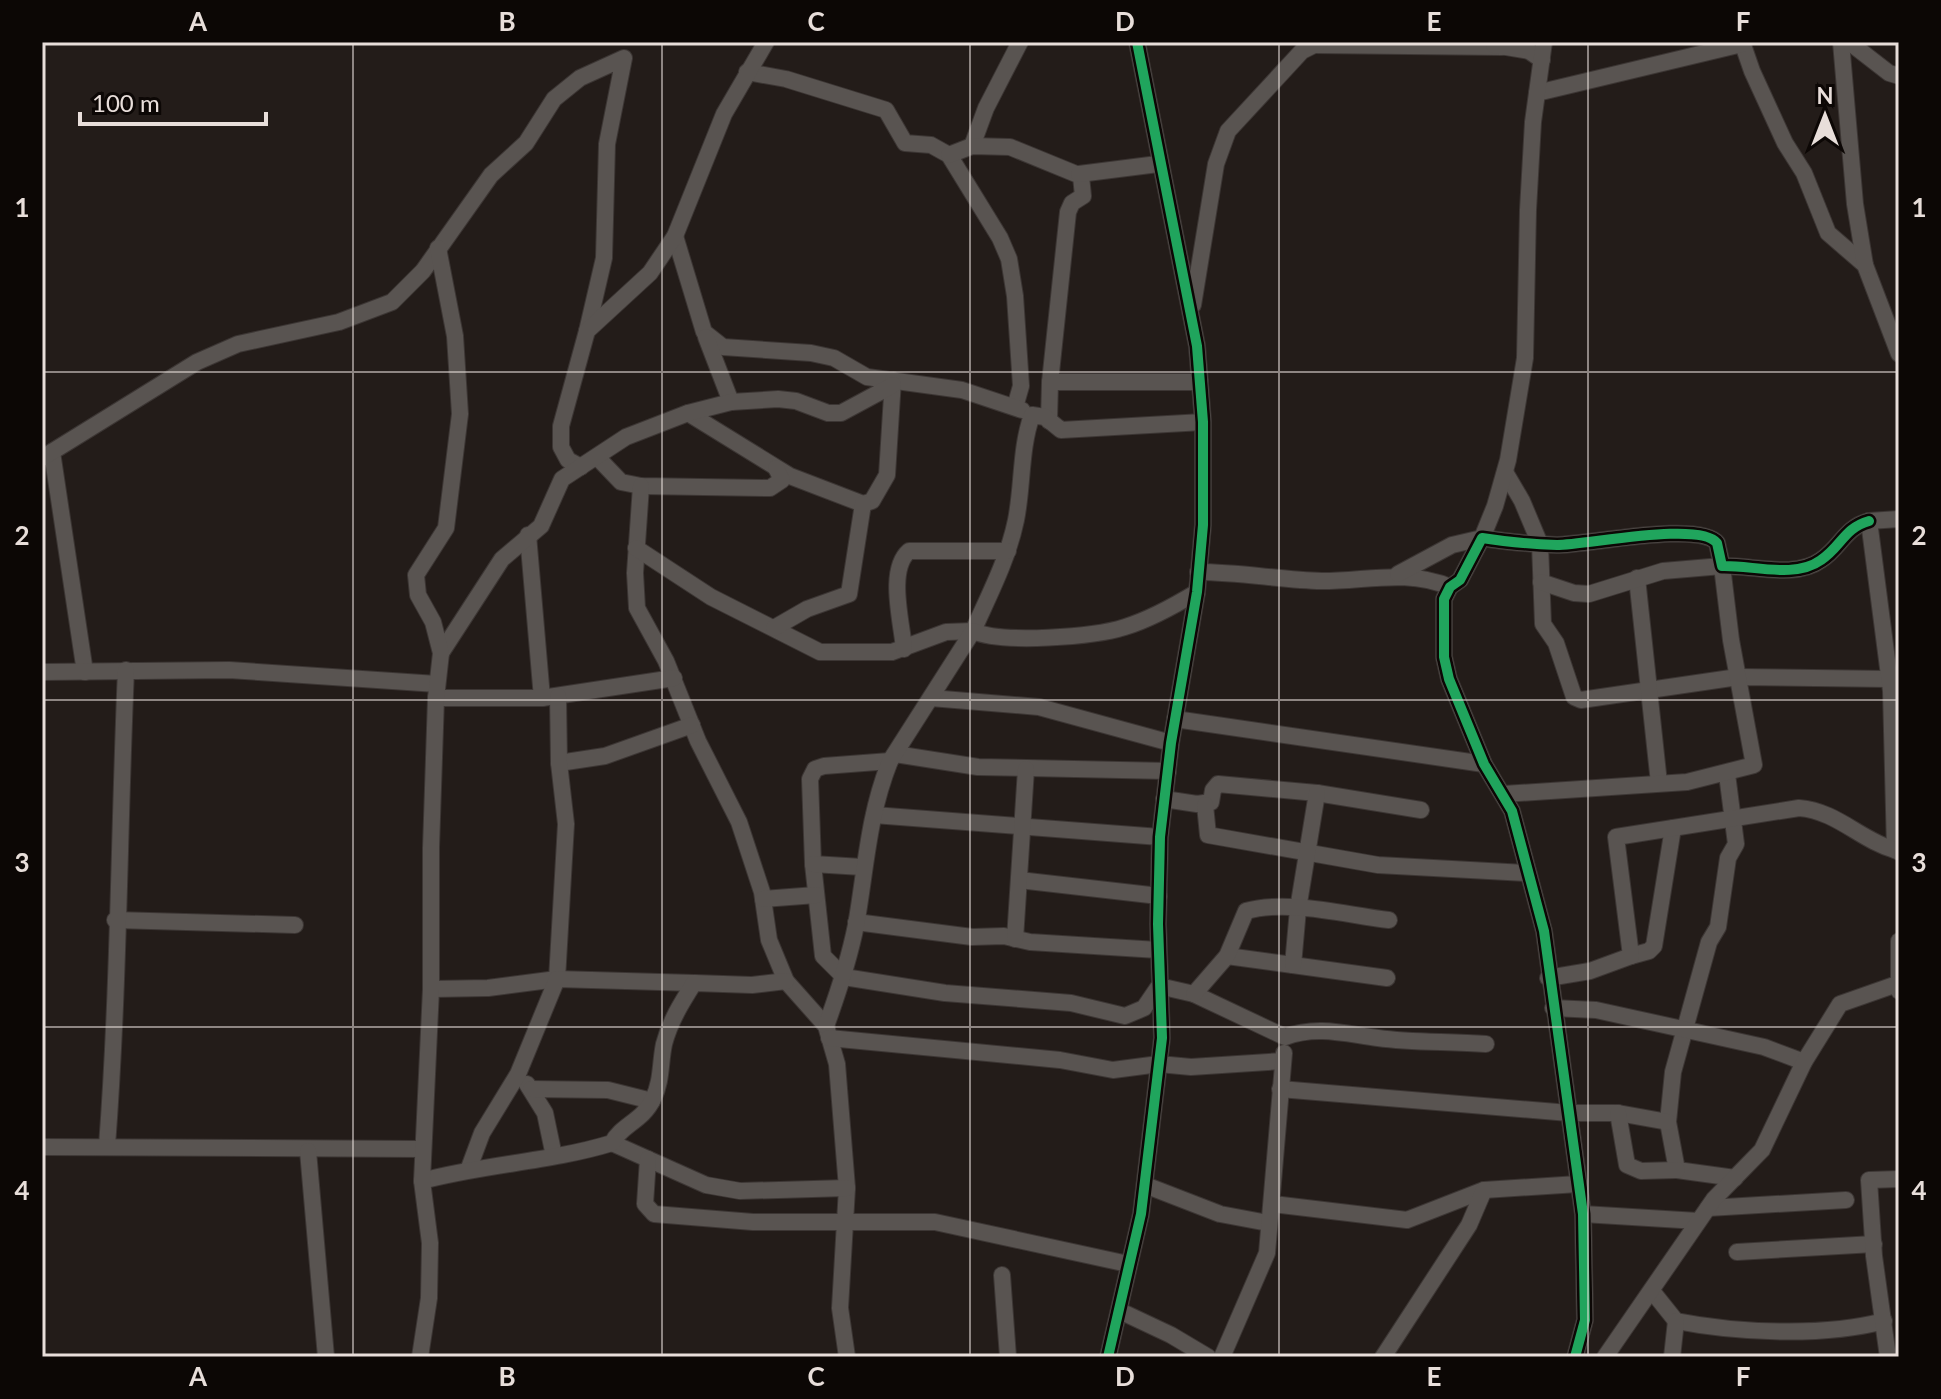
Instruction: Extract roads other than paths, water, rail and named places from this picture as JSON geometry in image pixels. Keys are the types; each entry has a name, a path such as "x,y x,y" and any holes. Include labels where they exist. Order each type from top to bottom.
{"street":[{"path":"587,331 650,273 675,236 719,126 766,42"},
{"path":"972,146 986,108 1020,42"},
{"path":"1108,1357 1145,1185 1162,1038 1158,950 1160,837 1171,743 1197,592 1203,422 1191,318 1158,164 1137,42"},
{"path":"1485,42 1502,47"},
{"path":"1544,42 1528,210 1525,358 1505,472 1482,538 1460,580 1450,587 1444,599 1444,657 1449,679 1484,764 1512,811 1526,873 1544,931 1548,978 1583,1214 1585,1320 1575,1357"},
{"path":"1841,42 1855,204 1865,265 1899,354"},
{"path":"1849,42 1889,73 1899,76"},
{"path":"1537,93 1742,43 1785,143 1804,173 1828,233 1865,265"},
{"path":"1191,318 1202,236 1222,145 1228,131 1315,44 1502,47 1529,51 1542,60"},
{"path":"85,672 47,455 197,362 238,344 339,322 392,302 423,271 491,175 526,143 554,99 580,78 625,50"},
{"path":"581,467 568,460 561,447 561,426 604,258 607,144 625,50"},
{"path":"747,72 786,79 886,110 905,143 931,145 949,155 1000,238 1009,259 1015,296 1021,386 1015,407"},
{"path":"949,155 972,146 1010,147 1079,174 1158,164"},
{"path":"1049,421 1050,382 1068,212 1072,203 1083,196 1083,181 1079,174"},
{"path":"675,236 704,332 731,402"},
{"path":"420,1357 429,1298 430,1243 422,1181 431,989 436,691 441,653 433,622 418,595 416,575 446,528 459,431 458,357 438,248"},
{"path":"704,332 723,347 753,352 811,353 834,358 867,377 962,390 1015,407 1049,421 1061,430 1203,422"},
{"path":"441,653 502,559 541,526 562,479 626,437 688,413 731,402 778,399 834,414 893,382"},
{"path":"688,413 776,468 863,504 872,501 885,483 893,382"},
{"path":"1050,382 1200,382"},
{"path":"828,1032 856,922 862,867 874,815 893,758 973,631 1008,551 1021,489 1026,431 1032,415"},
{"path":"597,457 621,482 641,486 770,488 782,480 776,468"},
{"path":"1505,472 1522,501 1540,544 1543,624 1556,643 1574,697 1581,700 1738,677 1889,679"},
{"path":"641,486 636,548 637,608 674,678 692,725 739,822 763,899 769,940 786,981 828,1032 837,1064 844,1119 847,1188 848,1221 840,1308 847,1357"},
{"path":"774,628 807,609 849,594 863,504"},
{"path":"1541,582 1580,594 1663,571 1722,566 1795,570 1819,562 1855,525 1899,519"},
{"path":"1631,956 1616,837 1794,808 1822,810 1869,841 1897,851 1889,679 1869,521"},
{"path":"469,1168 482,1133 518,1074 544,1017 557,979 566,824 528,535"},
{"path":"1398,574 1452,545 1482,538 1560,545 1628,535 1705,535 1717,543 1754,765 1727,774 1659,783 1504,794"},
{"path":"636,548 711,597 820,652 904,649 946,632 973,631 994,639 1022,639 1122,629 1166,611 1197,592"},
{"path":"904,649 897,571 901,558 909,551 1008,551"},
{"path":"1198,572 1321,581 1398,574 1427,578 1450,587"},
{"path":"1637,578 1650,688 1649,722 1659,783"},
{"path":"107,1146 115,1038 115,920 126,670"},
{"path":"42,672 229,670 436,691 550,697 674,678"},
{"path":"931,698 1039,707 1171,743"},
{"path":"1175,719 1484,764"},
{"path":"559,763 605,756 692,725"},
{"path":"1159,986 1144,1008 1125,1016 1071,1003 945,993 844,977 823,956 813,864 810,779 815,769 893,758 978,767 1168,771"},
{"path":"1015,939 1026,769"},
{"path":"1677,1170 1668,1122 1673,1072 1687,1033 1709,942 1718,927 1728,858 1736,844 1727,774"},
{"path":"1164,799 1205,805 1211,802 1213,790 1218,784 1317,793 1421,810"},
{"path":"1293,965 1298,909 1317,793"},
{"path":"1205,805 1208,835 1378,865 1526,873"},
{"path":"874,815 1160,837"},
{"path":"1548,978 1590,971 1649,951 1654,946 1673,828"},
{"path":"813,864 862,867"},
{"path":"1019,880 1159,896"},
{"path":"763,899 816,895"},
{"path":"1194,994 1227,956 1246,911 1261,907 1298,909 1389,920"},
{"path":"115,920 295,925"},
{"path":"856,922 972,937 1158,950"},
{"path":"1605,1357 1703,1215 1762,1150 1804,1062 1840,1004 1898,988 1899,941"},
{"path":"1227,956 1387,978"},
{"path":"431,989 502,987 557,979 752,985 786,981"},
{"path":"612,1143 616,1135 645,1115 660,1084 669,1027 694,983"},
{"path":"1159,986 1194,994 1285,1037 1302,1030 1339,1031 1379,1039 1486,1044"},
{"path":"1553,1008 1596,1010 1687,1033 1764,1047 1804,1062"},
{"path":"828,1032 1060,1060 1113,1070 1159,1064 1191,1067 1283,1061"},
{"path":"1222,1357 1267,1253 1285,1037"},
{"path":"518,1074 545,1113 554,1156"},
{"path":"531,1089 608,1090 652,1101"},
{"path":"1280,1089 1569,1113 1618,1113 1668,1122"},
{"path":"1618,1113 1627,1165 1641,1171 1677,1170 1735,1178"},
{"path":"422,1181 469,1168 554,1156 612,1143 706,1185 740,1191 847,1188"},
{"path":"42,1147 308,1151 423,1149"},
{"path":"308,1151 326,1357"},
{"path":"648,1159 645,1204 654,1214 753,1222 935,1222 1128,1264"},
{"path":"1888,1357 1889,1315 1874,1244 1869,1180 1899,1179"},
{"path":"1273,1204 1407,1220 1484,1190 1578,1184"},
{"path":"1145,1185 1220,1214 1268,1223"},
{"path":"1383,1357 1469,1225 1484,1190"},
{"path":"1583,1214 1703,1215 1846,1200"},
{"path":"1737,1252 1874,1244"},
{"path":"1002,1275 1008,1357"},
{"path":"1652,1291 1676,1321 1703,1327 1859,1328 1889,1315"},
{"path":"1120,1311 1208,1357"},
{"path":"1672,1357 1676,1321"}]}
